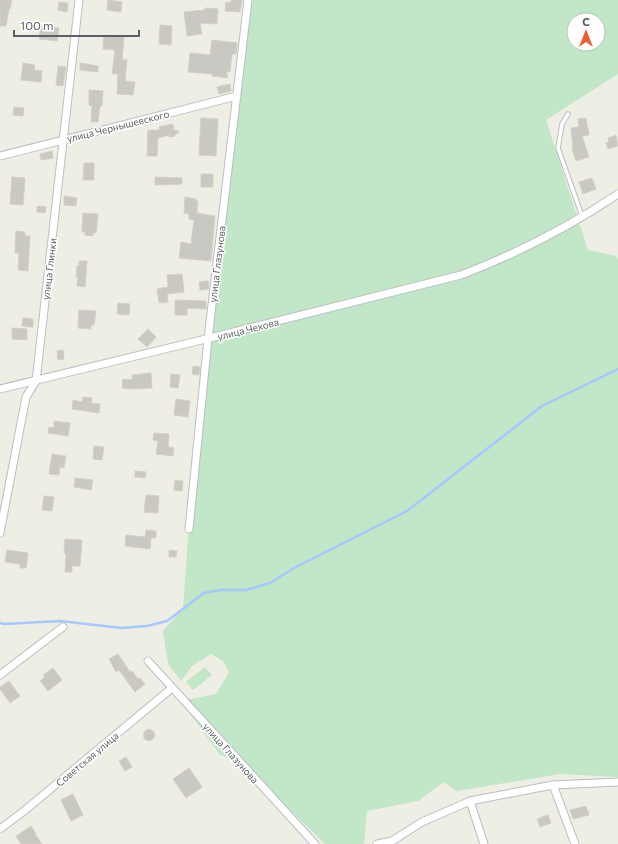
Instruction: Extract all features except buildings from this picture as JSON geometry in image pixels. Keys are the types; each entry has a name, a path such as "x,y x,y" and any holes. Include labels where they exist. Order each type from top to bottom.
{"street":[{"name":"улица Глинки","path":"0,533 26,397 36,381 79,0"},
{"name":"улица Глазунова","path":"189,529 208,339 248,0"},
{"name":"улица Чернышевского","path":"0,156 237,96"},
{"name":"улица Чехова","path":"0,389 208,339 461,275 495,262 583,218 618,194"},
{"path":"0,674 63,627"},
{"name":"улица Глазунова","path":"148,661 315,844"},
{"name":"Советская улица","path":"0,829 172,688"},
{"path":"377,844 392,842 422,822 470,801 553,785 618,782"},
{"path":"553,785 575,844"},
{"path":"470,801 484,844"}],"lane":[{"path":"568,114 562,124 558,148 583,218"}],"green space":[{"path":"251,0 618,0 618,74 546,120 588,250 616,256 618,260 618,777 561,774 456,791 444,782 418,801 367,811 364,844 325,844 239,761 220,755 181,701 216,694 229,672 223,661 211,654 192,666 181,681 168,664 163,631 183,608 188,538 231,145"},
{"path":"205,667 212,675 193,690 186,682"}],"waterway":[{"path":"0,623 60,621 122,628 147,626 167,621 204,593 220,590 246,590 270,583 294,568 407,511 542,406 618,369"}]}
